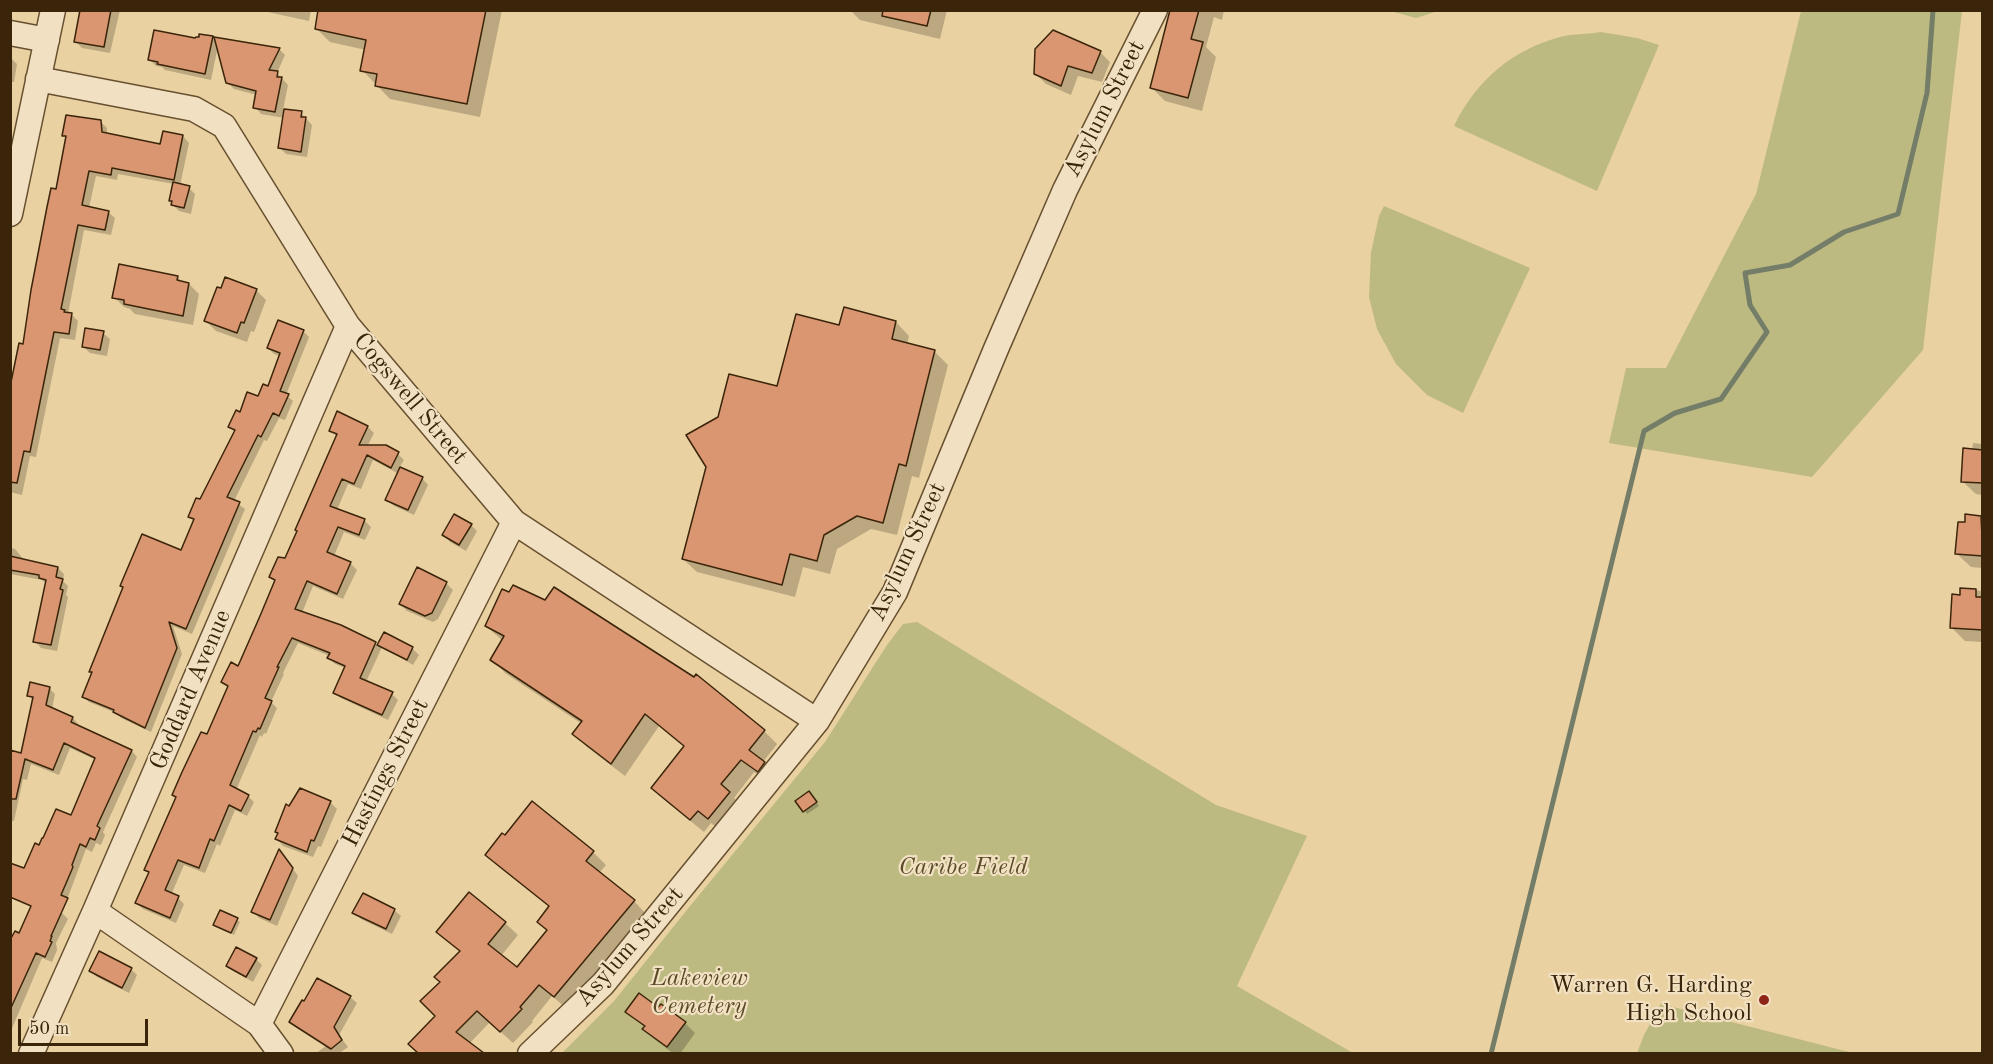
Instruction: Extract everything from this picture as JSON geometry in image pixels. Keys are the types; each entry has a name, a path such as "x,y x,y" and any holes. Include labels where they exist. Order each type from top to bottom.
{"street":[{"path":"10,214 53,10"},
{"name":"Asylum Street","path":"530,1053 603,984 817,721 895,592 1065,190 1155,10"},
{"path":"10,33 47,40"},
{"name":"Cogswell Street","path":"38,79 194,110 224,126 348,326 514,522 817,721"},
{"name":"Goddard Avenue","path":"31,1053 95,911 348,326"},
{"name":"Hastings Street","path":"259,1024 514,522"},
{"path":"95,911 259,1024 281,1053"}],"green space":[{"path":"1390,11 1438,11 1416,18"},
{"path":"1801,11 1962,11 1923,350 1812,477 1609,443 1626,368 1666,368 1756,194"},
{"path":"1601,32 1637,38 1659,45 1597,191 1454,126 1473,94 1485,80 1513,58 1546,41 1564,36"},
{"path":"1384,206 1530,268 1463,413 1427,395 1396,364 1377,329 1369,297 1371,252 1379,216"},
{"name":"Caribe Field","path":"917,622 1216,805 1307,836 1237,986 1353,1053 561,1054 614,1001 825,742 903,624"},
{"path":"1661,1004 1853,1053 1637,1053"}],"building":[{"path":"80,10 111,10 104,47 74,42"},
{"path":"318,10 486,10 467,104 375,86 377,74 360,71 366,40 315,29"},
{"path":"883,10 931,10 927,26 882,16"},
{"path":"1170,10 1199,10 1191,39 1203,42 1188,98 1150,88"},
{"path":"154,30 195,38 199,37 199,34 213,36 205,74 148,60"},
{"path":"1053,30 1101,51 1092,73 1068,66 1061,86 1034,74 1035,49"},
{"path":"214,37 280,48 269,70 278,71 277,77 282,77 275,112 253,108 256,91 226,83"},
{"path":"284,109 302,111 301,117 306,117 301,152 278,148"},
{"path":"66,115 101,120 102,132 160,144 163,131 183,135 174,180 112,168 111,175 89,171 82,205 109,211 105,230 78,225 61,309 72,313 69,334 54,332 30,452 24,451 17,483 10,482 10,387 19,343 23,344 51,188 56,189 66,136 62,136"},
{"path":"173,182 190,186 184,208 171,205 172,201 169,201"},
{"path":"119,264 178,276 177,280 189,283 183,316 124,304 124,300 112,298"},
{"path":"225,277 257,289 244,323 241,322 237,333 204,321 217,287 221,288"},
{"path":"844,307 896,321 892,339 935,350 906,466 899,464 883,523 857,516 824,535 817,561 790,554 782,585 682,559 706,467 686,435 718,417 729,374 777,386 796,314 839,325"},
{"path":"278,320 304,330 280,391 289,394 279,416 273,413 261,437 258,435 227,497 240,502 186,629 169,622 177,648 145,728 113,712 114,710 82,697 92,672 89,672 123,587 120,586 142,534 181,550 194,519 188,517 196,498 200,499 235,430 228,427 236,410 240,412 247,392 258,396 263,384 268,386 280,353 267,348"},
{"path":"85,328 104,331 100,350 82,347"},
{"path":"337,411 368,426 359,445 386,445 399,452 391,468 367,455 354,484 342,479 330,506 365,519 359,535 338,527 327,552 351,562 337,594 307,581 295,609 341,625 376,642 360,678 393,692 382,715 333,693 345,666 327,658 330,653 292,638 265,698 272,701 260,729 253,731 230,785 249,795 241,811 229,805 214,841 210,839 199,868 178,860 165,890 179,896 170,918 135,903 149,872 144,870 176,797 172,795 182,772 201,732 207,734 228,686 221,682 231,662 238,666 275,580 269,577 278,557 285,558 297,531 295,530 337,434 329,431"},
{"path":"1963,448 1983,450 1983,483 1961,482"},
{"path":"400,467 423,477 408,510 385,500"},
{"path":"454,514 472,524 459,545 442,535"},
{"path":"1965,514 1981,516 1983,556 1955,554 1958,522 1965,522"},
{"path":"10,556 58,567 56,577 63,579 60,589 63,590 51,645 33,642 46,580 39,578 39,575 10,570"},
{"path":"417,567 447,582 432,613 425,616 399,604"},
{"path":"513,585 545,600 554,587 694,677 696,674 765,730 749,750 765,762 758,772 741,760 721,784 730,792 708,819 698,811 690,820 651,788 684,746 645,714 611,764 572,734 582,721 490,660 504,636 485,626 502,589 509,592"},
{"path":"1960,588 1976,589 1976,597 1983,597 1983,630 1950,628 1952,594 1960,595"},
{"path":"384,632 413,647 407,660 377,645"},
{"path":"30,682 50,687 46,705 73,717 71,722 132,750 97,826 100,828 95,840 90,838 86,847 80,844 61,895 68,898 51,936 50,941 52,942 45,957 36,953 10,1010 10,940 15,931 19,933 31,906 10,897 10,863 24,868 35,843 39,845 43,838 56,809 71,815 95,758 64,743 53,770 25,759 16,799 10,799 10,750 21,753 33,697 27,696"},
{"path":"300,788 331,801 307,852 275,839 278,833 275,832 286,804 289,806"},
{"path":"809,791 817,802 803,812 795,801"},
{"path":"532,801 594,851 586,861 635,900 554,997 539,985 520,1007 522,1009 500,1032 477,1011 456,1032 484,1053 418,1053 408,1044 435,1016 420,1001 440,982 434,977 460,951 436,932 469,892 506,922 488,944 517,967 547,930 537,922 549,906 485,855 502,833 505,835"},
{"path":"279,849 293,868 270,920 251,912"},
{"path":"363,893 395,909 386,929 352,913"},
{"path":"220,910 238,918 231,933 213,925"},
{"path":"236,947 257,958 246,977 226,966"},
{"path":"99,951 132,968 122,988 89,971"},
{"path":"317,978 351,996 334,1027 342,1040 331,1049 289,1022"},
{"path":"639,993 658,1007 661,1004 686,1022 667,1047 642,1029 645,1026 625,1012"}],"waterway":[{"path":"1491,1054 1644,431 1675,413 1721,399 1767,332 1750,305 1745,273 1790,265 1844,232 1898,214 1927,93 1933,10"}],"place":[{"name":"Warren G. Harding High School","path":"1764,1000"}],"park label":[{"name":"Lakeview Cemetery","path":"699,993"}]}
